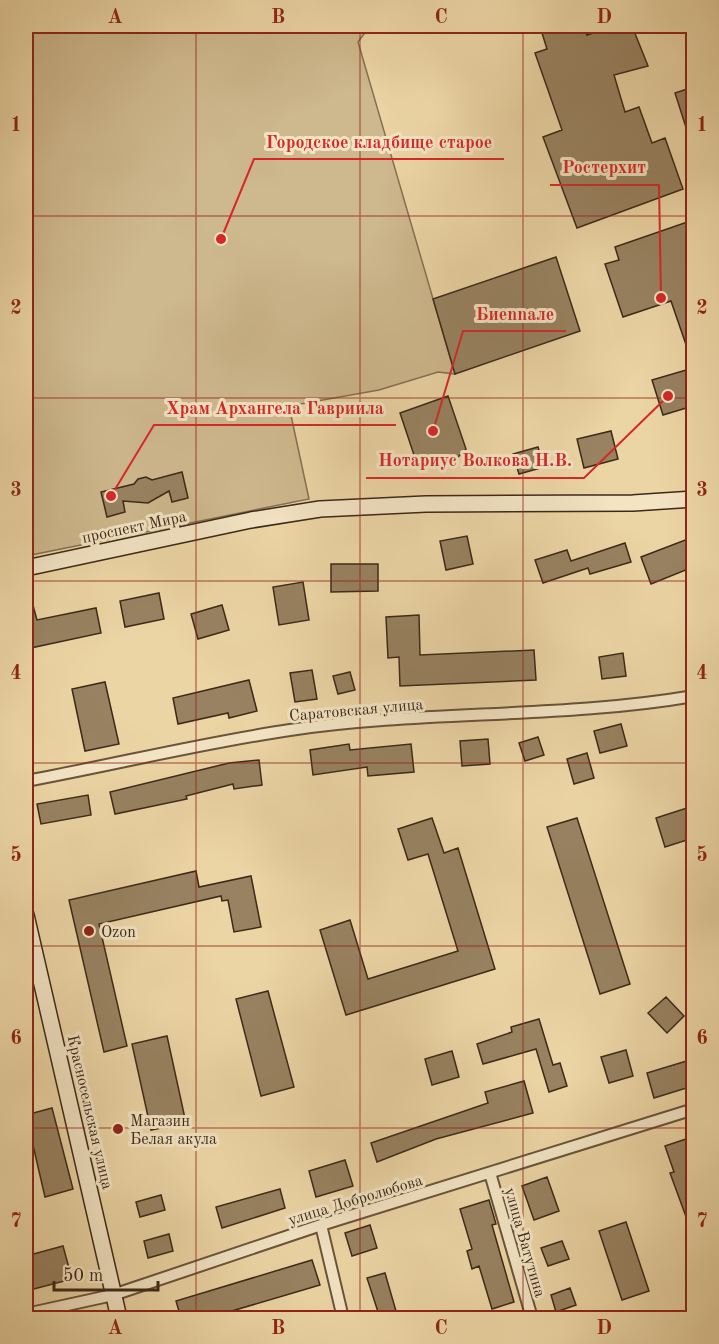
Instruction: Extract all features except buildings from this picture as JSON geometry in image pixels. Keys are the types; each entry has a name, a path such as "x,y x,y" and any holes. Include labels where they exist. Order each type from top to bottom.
{"main road":[{"name":"проспект Мира","path":"26,568 251,520 320,509 372,505 633,503 693,499"},
{"name":"Красносельская улица","path":"26,915 119,1318"}],"street":[{"name":"Саратовская улица","path":"26,781 290,730 411,718 608,707 693,696"},
{"name":"улица Добролюбова","path":"26,1314 113,1295 321,1225 693,1110"},
{"name":"улица Ватутина","path":"490,1173 532,1318"},
{"path":"321,1225 343,1318"}],"shaded area":[{"path":"26,26 370,26 358,42 455,374 438,372 379,390 289,406 309,499 26,556"}],"place":[{"name":"Городское кладбище старое","path":"221,239"},
{"name":"Ростерхит","path":"661,298"},
{"name":"Нотариус Волкова Н.В.","path":"668,396"},
{"name":"Биеnnале","path":"433,431"},
{"name":"Храм Архангела Гавриила","path":"111,496"},
{"name":"Ozon","path":"89,931"},
{"name":"Магазин Белая акула","path":"118,1129"}]}
